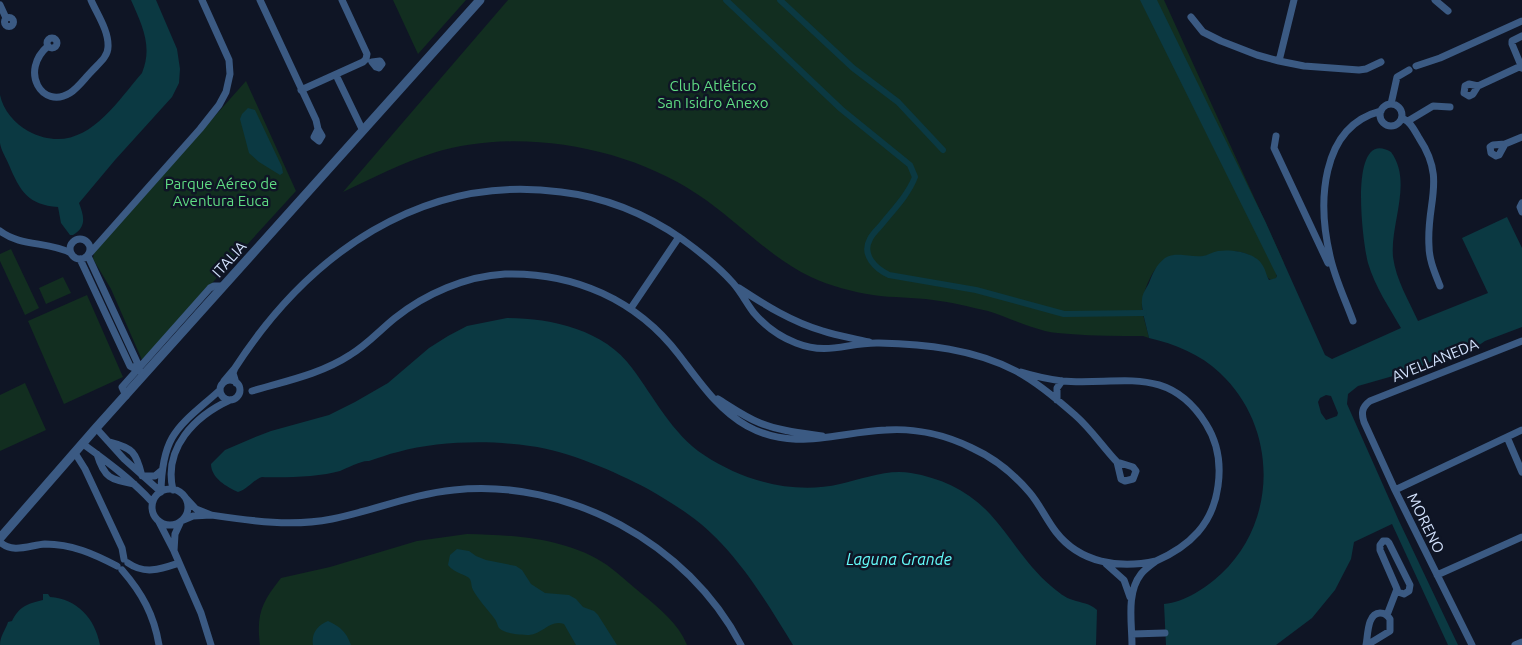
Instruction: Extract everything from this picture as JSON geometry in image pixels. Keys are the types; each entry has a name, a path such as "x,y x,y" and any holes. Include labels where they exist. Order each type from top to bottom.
{"street":[{"path":"48,46 35,64 34,79 46,94 58,97 64,96 72,91 107,53 106,36 91,0"},
{"path":"80,259 89,254 200,129 219,105 226,92 230,74 229,60 202,0"},
{"path":"260,0 316,120 318,130"},
{"path":"301,90 369,60 342,0"},
{"name":"ITALIA","path":"0,538 126,396 141,371 224,286 480,0"},
{"path":"1279,61 1294,0"},
{"path":"1435,0 1448,11"},
{"path":"0,5 6,18"},
{"path":"1191,18 1203,32 1221,41 1279,61 1319,68 1359,70 1381,62"},
{"path":"1416,66 1440,58 1522,21"},
{"path":"1478,86 1522,67 1512,41 1522,36"},
{"path":"1391,104 1397,77 1409,70"},
{"path":"336,75 363,131"},
{"path":"1336,280 1326,241 1324,187 1327,170 1334,151 1343,135 1357,121 1381,111 1385,106 1391,104 1400,109 1405,120 1426,149 1433,168 1434,191 1428,244 1432,267 1440,286"},
{"path":"1381,111 1382,121 1387,126 1394,126 1433,106 1450,107"},
{"path":"1276,136 1274,148 1336,280 1353,321"},
{"path":"1505,144 1522,137"},
{"path":"234,399 222,396 222,386 262,330 323,266 366,234 426,204 471,193 503,189 546,190 570,193 629,210 679,237 707,258 734,284 762,303 807,325 871,343"},
{"path":"1522,203 1520,207 1522,212"},
{"path":"1308,220 1316,221 1324,216"},
{"path":"0,231 15,240 52,246 60,246 78,238 87,241 103,236"},
{"path":"631,308 679,237"},
{"path":"87,241 90,246 89,254 141,371"},
{"path":"71,253 72,242"},
{"path":"52,246 71,253 74,257 80,259 130,366 141,371"},
{"path":"173,490 171,473 176,450 188,430 203,416 252,391 301,378 336,363 364,346 413,305 434,294 474,279 504,274 558,278 593,288 631,308 667,339 712,396 764,424 784,430 827,436 883,430 914,430 955,440 972,447 990,458 1019,481 1031,494 1054,530 1066,542 1080,552 1104,562 1137,564 1156,561 1175,553 1195,536 1211,513 1218,487 1219,465 1217,450 1209,428 1200,415 1179,395 1158,385 1131,380 1062,381 1016,371 975,356 948,349 910,344 871,343 840,348 814,348 788,340 769,328 755,313 734,284"},
{"path":"99,300 107,297"},
{"path":"755,313 757,306 762,303"},
{"path":"840,348 844,343 842,336"},
{"name":"AVELLANEDA","path":"1362,410 1370,401 1522,341"},
{"path":"234,399 240,392 233,373 235,368"},
{"path":"1016,371 1057,400 1088,428 1116,462"},
{"path":"161,492 161,471 170,443 179,427 228,380 237,384 245,391 252,391"},
{"path":"1057,400 1057,388 1062,381"},
{"name":"MORENO","path":"1362,410 1364,422 1395,490 1472,645"},
{"path":"96,428 142,476 161,492"},
{"path":"1395,490 1522,430"},
{"path":"1507,437 1522,472"},
{"path":"108,442 125,446 132,450 137,458 142,476"},
{"path":"83,444 134,484 152,502 153,514 174,551 201,613 211,645"},
{"path":"75,453 90,478 122,548 136,587 151,614 159,645"},
{"path":"97,454 101,467 110,477 118,481 134,484"},
{"path":"142,476 155,476 161,471"},
{"path":"152,502 161,492 173,490 184,496 196,509 211,515"},
{"path":"159,522 171,525 194,516 211,515 269,523 315,522 355,514 420,495 455,490 513,491 549,498 588,510 617,523 651,542 693,579 727,621 741,645"},
{"path":"174,551 175,534 185,517 188,506 184,496"},
{"path":"1437,575 1522,537"},
{"path":"1387,614 1397,589 1380,550 1380,545 1383,541 1389,543 1407,578 1410,592 1404,594 1398,592 1397,589"},
{"path":"0,542 6,547 14,549 45,544 66,546 86,551 119,568 127,569 127,562"},
{"path":"1120,576 1134,577 1140,575 1156,561"},
{"path":"127,562 136,569 146,571 179,563"},
{"path":"1104,562 1128,586 1131,599 1132,645"},
{"path":"1120,576 1118,571 1122,564"},
{"path":"1131,599 1142,570 1137,564"},
{"path":"119,568 136,587"},
{"path":"1366,645 1371,618 1375,614 1387,614"},
{"path":"1366,645 1390,631 1390,619 1387,614"},
{"path":"1132,634 1165,634"},
{"path":"1515,645 1522,642"}],"green space":[{"path":"393,0 466,0 418,54"},
{"name":"Club Atlético San Isidro Anexo","path":"508,0 1164,0 1284,263 1274,263 1277,278 1271,280 1257,260 1241,252 1223,252 1164,262 1155,269 1143,297 1143,315 1149,338 1143,336 1098,336 1054,333 1030,327 988,311 954,303 873,295 826,283 811,277 780,259 712,204 668,177 604,153 570,146 534,142 466,145 410,161 343,192"},
{"name":"Parque Aéreo de Aventura Euca","path":"246,81 296,191 142,360 111,289 93,259 94,252"},
{"path":"11,249 39,308 25,315 0,261 0,254"},
{"path":"63,277 71,293 46,304 39,288"},
{"path":"87,295 123,377 64,404 28,321"},
{"path":"25,383 46,430 0,451 0,395"},
{"path":"467,534 503,535 540,540 575,549 591,556 611,568 662,611 674,623 687,645 260,645 259,625 262,609 269,594 281,578 330,567 417,541"}],"water":[{"path":"131,0 156,0 177,49 180,69 179,83 172,97 79,203 83,217 82,225 77,232 70,235 61,223 58,207 48,206 32,200 21,189 13,174 0,143 0,95 10,116 19,125 28,131 47,138 64,139 94,126 119,101 142,73 145,63 145,36"},
{"path":"1140,0 1157,0 1266,223 1325,355 1332,359 1401,328 1374,280 1368,263 1363,234 1361,191 1363,171 1368,156 1377,149 1391,152 1400,176 1401,189 1393,244 1393,257 1400,282 1418,321 1488,293 1462,238 1507,217 1522,248 1522,327 1485,341 1475,348 1432,361 1414,370 1358,386 1348,394 1347,404 1399,521 1458,645 1448,645 1392,524 1354,542 1351,559 1335,590 1312,618 1276,645 1166,645 1164,604 1180,600 1202,589 1221,574 1240,552 1253,527 1261,501 1264,473 1261,446 1252,419 1239,395 1220,373 1204,360 1168,343 1149,338 1142,309 1143,296 1157,266 1165,258 1174,255 1203,256 1223,250 1243,252 1260,261 1269,280 1277,276","holes":["1326,395 1331,396 1338,413 1337,416 1326,420 1321,413 1318,402 1320,398"]},
{"path":"248,108 255,110 282,167 283,173 280,175 259,162 249,153 240,119"},
{"name":"Laguna Grande","path":"507,318 541,320 559,324 592,335 607,344 621,355 632,368 682,437 704,455 719,464 752,479 787,487 805,488 840,484 884,473 902,472 933,478 964,492 990,514 1026,560 1051,586 1067,598 1097,610 1096,645 793,645 751,579 721,543 696,520 648,489 621,475 560,452 530,446 481,442 413,448 322,475 262,477 238,492 225,485 214,474 211,464 225,450 271,431 329,415 388,383 429,348 448,336 467,326"},
{"path":"457,549 469,551 486,560 516,566 522,570 531,584 545,593 569,595 576,599 583,607 594,611 598,615 617,645 576,645 564,624 559,623 529,635 505,632 499,628 495,619 472,589 470,579 448,565 450,555"},
{"path":"43,594 48,594 50,597 68,602 83,612 94,626 100,645 0,645 8,622 12,621 17,612 24,607 43,600"},
{"path":"328,621 343,630 351,645 313,645 313,637 316,630"}],"waterway":[{"path":"726,0 841,109 910,165 915,177 909,190 872,235 868,245 867,251 871,261 879,269 889,275 976,290 1064,314 1144,313"},
{"path":"780,0 853,68 898,102 943,150"}]}
